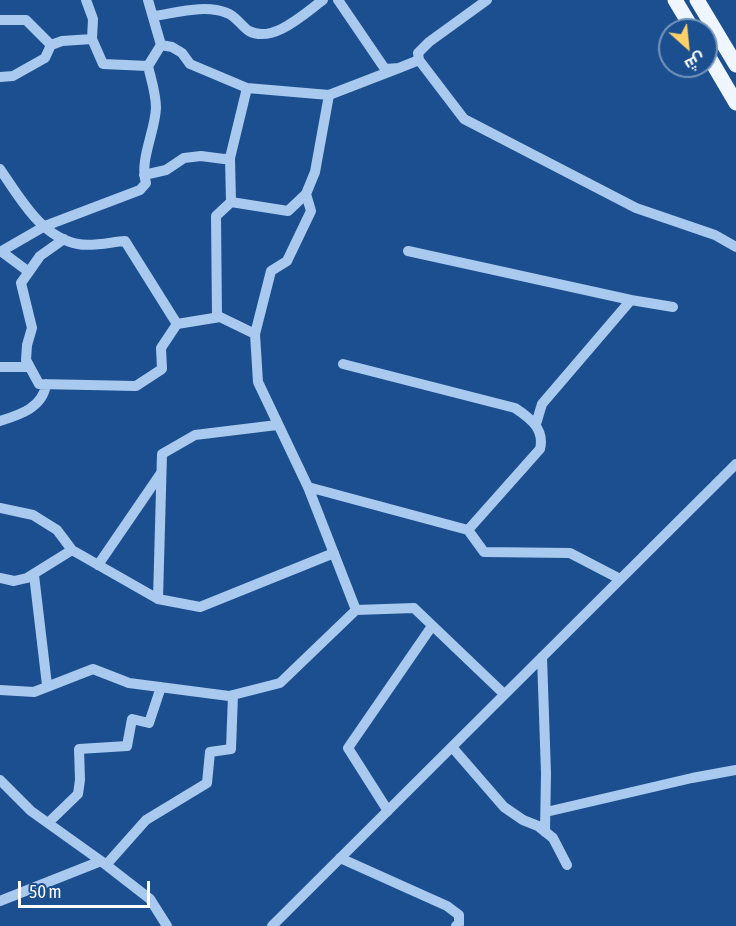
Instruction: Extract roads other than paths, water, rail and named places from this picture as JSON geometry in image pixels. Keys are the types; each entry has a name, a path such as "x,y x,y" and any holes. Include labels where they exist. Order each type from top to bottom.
{"main road":[{"path":"675,0 686,18"},
{"path":"697,0 736,65"},
{"path":"718,72 736,103"}],"street":[{"path":"86,0 93,20 92,39 103,64 148,66"},
{"path":"29,272 1,252 45,226 140,190 146,183 144,175 156,106 148,66 161,45 148,0"},
{"path":"153,16 205,9 228,13 250,32 263,33 283,30 323,0"},
{"path":"338,0 385,69 399,68"},
{"path":"487,0 429,42 418,53 419,60 464,119 636,208 716,236 736,247"},
{"path":"0,20 26,20 51,45"},
{"path":"0,77 14,76 45,58 51,45 62,41 92,39"},
{"path":"161,45 172,47 182,53 190,64 247,88 329,95 419,60"},
{"path":"217,318 216,216 231,202 230,158 247,88"},
{"path":"231,202 288,211 306,194 315,172 329,95"},
{"path":"144,175 166,170 184,158 201,156 230,158"},
{"path":"0,169 28,210 54,236 80,245 125,242 177,324"},
{"path":"306,194 311,211 287,261 271,271 255,334 258,382 308,487 357,610"},
{"path":"64,239 40,256 21,283 32,328 26,360 39,384 136,386 162,369 161,348 177,324 220,317 255,334"},
{"path":"408,251 673,307"},
{"path":"536,424 542,404 632,300"},
{"path":"343,364 515,408 536,424 541,437 540,449 468,530"},
{"path":"0,367 29,366"},
{"path":"0,421 32,410 45,391 45,384"},
{"path":"158,599 162,454 195,435 277,425"},
{"path":"272,926 736,464"},
{"path":"98,565 162,472"},
{"path":"308,487 468,530 484,552 570,553 620,579"},
{"path":"0,508 33,515 57,530 72,550 158,599 200,607 334,553"},
{"path":"0,578 14,581 34,575 72,550"},
{"path":"34,575 47,686"},
{"path":"0,690 34,692 93,669 129,683 229,696 280,683 357,610 414,608 504,694"},
{"path":"388,811 348,748 432,626"},
{"path":"542,657 545,832"},
{"path":"48,822 78,794 79,749 128,746 132,719 149,723 161,687"},
{"path":"0,901 103,863 146,820 207,783 210,752 231,748 233,695"},
{"path":"452,747 504,807 523,820 538,826 552,838 567,865"},
{"path":"546,812 736,770"},
{"path":"0,780 31,810 150,899 167,926"},
{"path":"339,858 447,906 459,915 459,924 456,926"}]}
